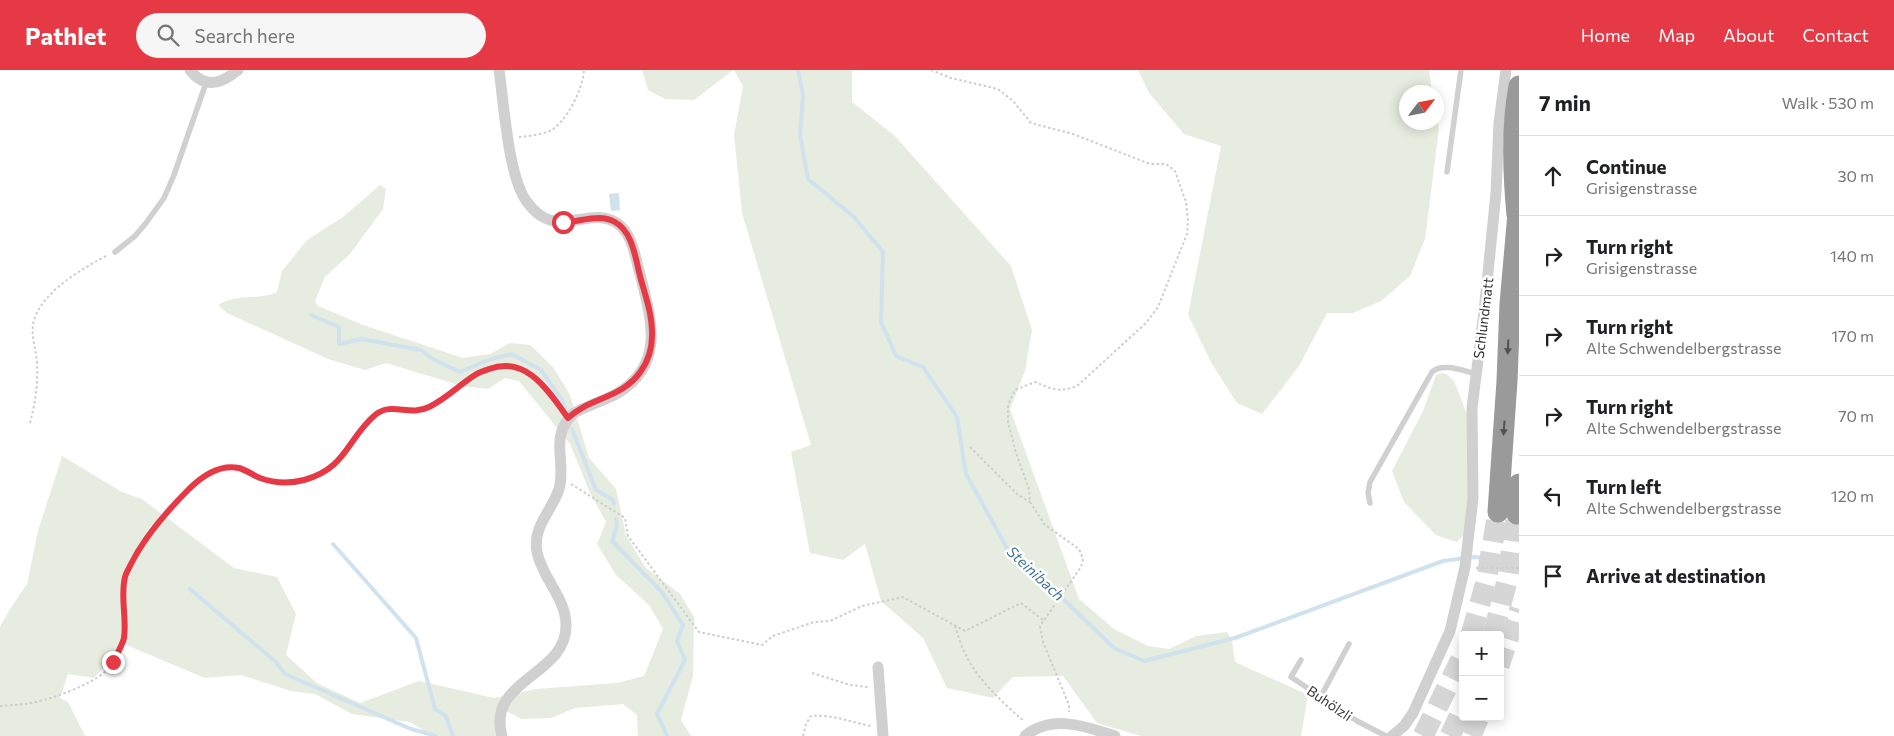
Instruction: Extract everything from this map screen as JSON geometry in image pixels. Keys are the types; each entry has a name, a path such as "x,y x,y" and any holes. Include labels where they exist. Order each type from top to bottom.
{"highway":[{"path":"1519,86 1514,124 1514,181 1518,208 1510,304 1507,513 1519,484"}],"street":[{"path":"190,70 195,76 206,83 222,80 238,70"},
{"path":"499,70 517,181 524,197 537,212 549,220 558,222 603,218 616,223 625,232 633,248 650,313 652,330 648,359 640,372 618,392 579,410 568,418 560,436 561,476 556,495 540,527 536,546 543,570 564,610 566,623 565,638 554,657 516,688 507,698 500,717 502,736"},
{"name":"Schlundmatt","path":"1392,736 1404,726 1413,713 1446,640 1454,618 1468,552 1474,482 1472,408 1496,194 1499,123 1506,70"},
{"path":"878,667 883,732"},
{"path":"1029,733 1050,723 1070,724 1115,736"}],"lane":[{"path":"1447,172 1461,70"},
{"path":"114,252 135,236 164,198 174,175 206,83"},
{"path":"1370,502 1368,493 1370,482 1432,372 1443,367 1476,374"},
{"path":"1320,698 1349,644"},
{"name":"Buhölzli","path":"1301,660 1292,677 1320,698 1386,736"}],"path":[{"path":"509,137 541,134 555,128 578,95 584,70"},
{"path":"931,70 951,78 998,89 1013,101 1031,123 1073,134 1150,164 1166,164 1175,171 1186,202 1187,234 1158,307 1146,322 1077,386 1066,390 1055,390 1035,382 1015,390 1008,405 1008,422 1016,453 1029,489 1030,502"},
{"path":"30,423 35,404 38,366 33,324 39,307 74,274 114,252"},
{"path":"0,706 31,703 48,698 87,683 105,672 113,662 124,638 125,577 139,548 155,526 205,475 220,469 239,468 260,478 282,483 304,480 321,474 343,457 377,413 387,409 414,412 428,408 477,373 497,366 514,366 529,372 546,388 568,418"},
{"path":"970,447 1017,494 1030,502 1045,526 1080,549 1083,559 1081,567 1040,626 1040,633 1069,705 1070,724"},
{"path":"561,476 582,492 625,518 628,536 699,632 762,645 774,636 814,622 830,621 862,606 904,597 966,631 1020,603 1043,620"},
{"path":"1465,567 1519,568"},
{"path":"954,624 966,656 983,680 1029,733"},
{"path":"812,673 850,685 880,688"},
{"path":"803,736 806,724 811,716 821,715 837,716 883,732"}],"shaded area":[{"path":"642,70 733,70 694,100 665,99 648,90"},
{"path":"734,70 852,70 852,102 894,135 1011,266 1032,330 1025,371 1010,409 1079,599 1114,629 1148,646 1169,649 1196,636 1227,632 1232,641 1235,662 1308,695 1301,736 1141,736 1097,723 1063,676 1013,677 993,698 947,688 923,638 881,601 865,544 843,560 810,553 791,452 811,445 742,213 734,135 743,86"},
{"path":"1138,70 1429,70 1431,85 1399,85 1399,130 1439,130 1425,239 1410,276 1381,301 1353,313 1327,313 1299,366 1262,414 1237,403 1212,364 1188,315 1221,146 1184,134 1149,93"},
{"path":"380,185 386,189 383,209 350,254 325,277 315,301 318,306 363,325 463,358 490,354 510,343 530,345 553,367 570,395 589,458 616,489 626,535 645,567 680,594 694,617 693,676 681,720 691,736 638,736 637,715 623,704 575,708 551,718 521,719 504,710 513,694 536,689 617,683 644,676 663,629 649,605 616,575 597,544 606,522 590,493 570,444 519,381 505,378 488,389 462,386 386,363 365,370 328,359 227,313 218,305 232,299 270,295 277,292 282,271 307,240 343,217"},
{"path":"1442,373 1454,381 1469,421 1469,486 1464,535 1457,542 1436,535 1404,502 1392,471 1423,411 1436,375"},
{"path":"62,456 122,492 142,499 234,568 277,577 296,614 286,655 317,683 360,703 419,681 494,698 504,696 500,736 433,736 410,722 352,714 315,694 291,691 241,675 205,678 124,644 94,678 68,674 60,698 68,702 85,736 0,736 0,627 27,584 38,531"}],"water":[{"path":"619,193 620,210 611,211 609,194"}],"waterway":[{"name":"Steinibach","path":"798,70 803,95 800,135 808,179 854,217 883,252 881,322 896,356 923,367 957,417 966,474 1008,550 1038,579 1054,590 1114,648 1144,661 1235,638 1443,561 1474,557 1504,559 1519,557"},
{"path":"311,315 339,327 339,344 361,339 421,350 431,358 460,372 491,359 512,354 541,370 565,407"},
{"path":"572,429 596,490 613,500 614,504"},
{"path":"616,519 617,526 612,541 662,592 683,625 677,641 685,660 657,714 667,736"},
{"path":"333,544 416,638 435,709 446,716 453,736"},
{"path":"190,589 276,662 285,674 411,729 436,736"}],"tunnel":[{"path":"1472,631 1486,582 1498,512"},
{"path":"1494,631 1507,581 1517,514"},
{"path":"1504,654 1519,609"},
{"path":"1423,736 1459,663"},
{"path":"1450,736 1459,717"},
{"path":"1472,736 1478,721"}],"route":[{"path":"113,662 124,638 125,577 139,548 155,526 205,475 220,469 239,468 260,478 282,483 304,480 321,474 343,457 377,413 387,409 414,412 428,408 477,373 497,366 514,366 529,372 546,388 568,418 579,410 610,397 629,384 648,359 652,337 652,322 629,237 616,223 603,218 563,222"}]}
